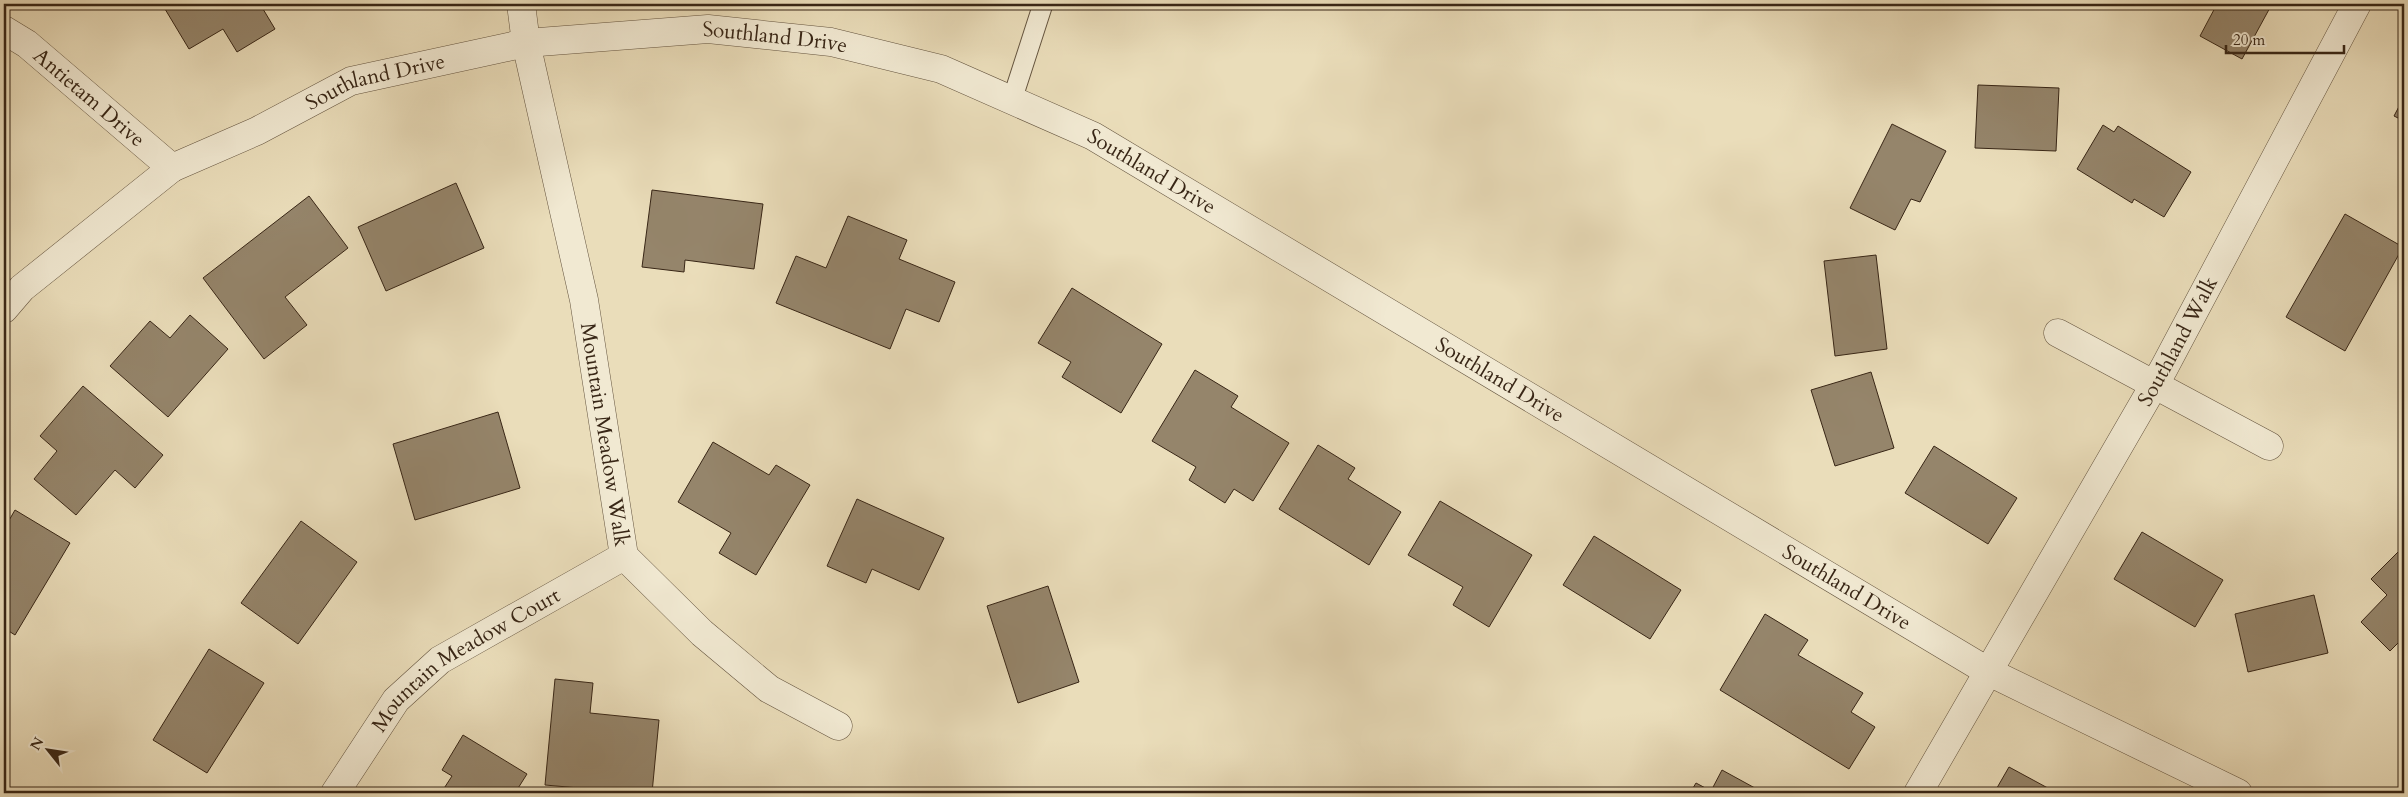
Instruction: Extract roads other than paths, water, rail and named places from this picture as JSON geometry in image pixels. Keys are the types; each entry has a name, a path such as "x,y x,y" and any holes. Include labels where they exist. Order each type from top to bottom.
{"street":[{"name":"Mountain Meadow Walk","path":"521,4 526,43 584,300 624,556 702,633 769,689 838,726"},
{"name":"Southland Walk","path":"1918,793 2154,386 2358,4"},
{"name":"Southland Drive","path":"4,309 22,288 172,168 257,131 351,81 526,43 708,29 831,42 941,68 1093,136 1989,672 2238,793"},
{"name":"Antietam Drive","path":"4,30 27,44 172,168"},
{"path":"2058,333 2268,446"},
{"name":"Mountain Meadow Court","path":"335,793 396,700 440,660 624,556"}],"lane":[{"path":"1012,100 1043,4"}]}
